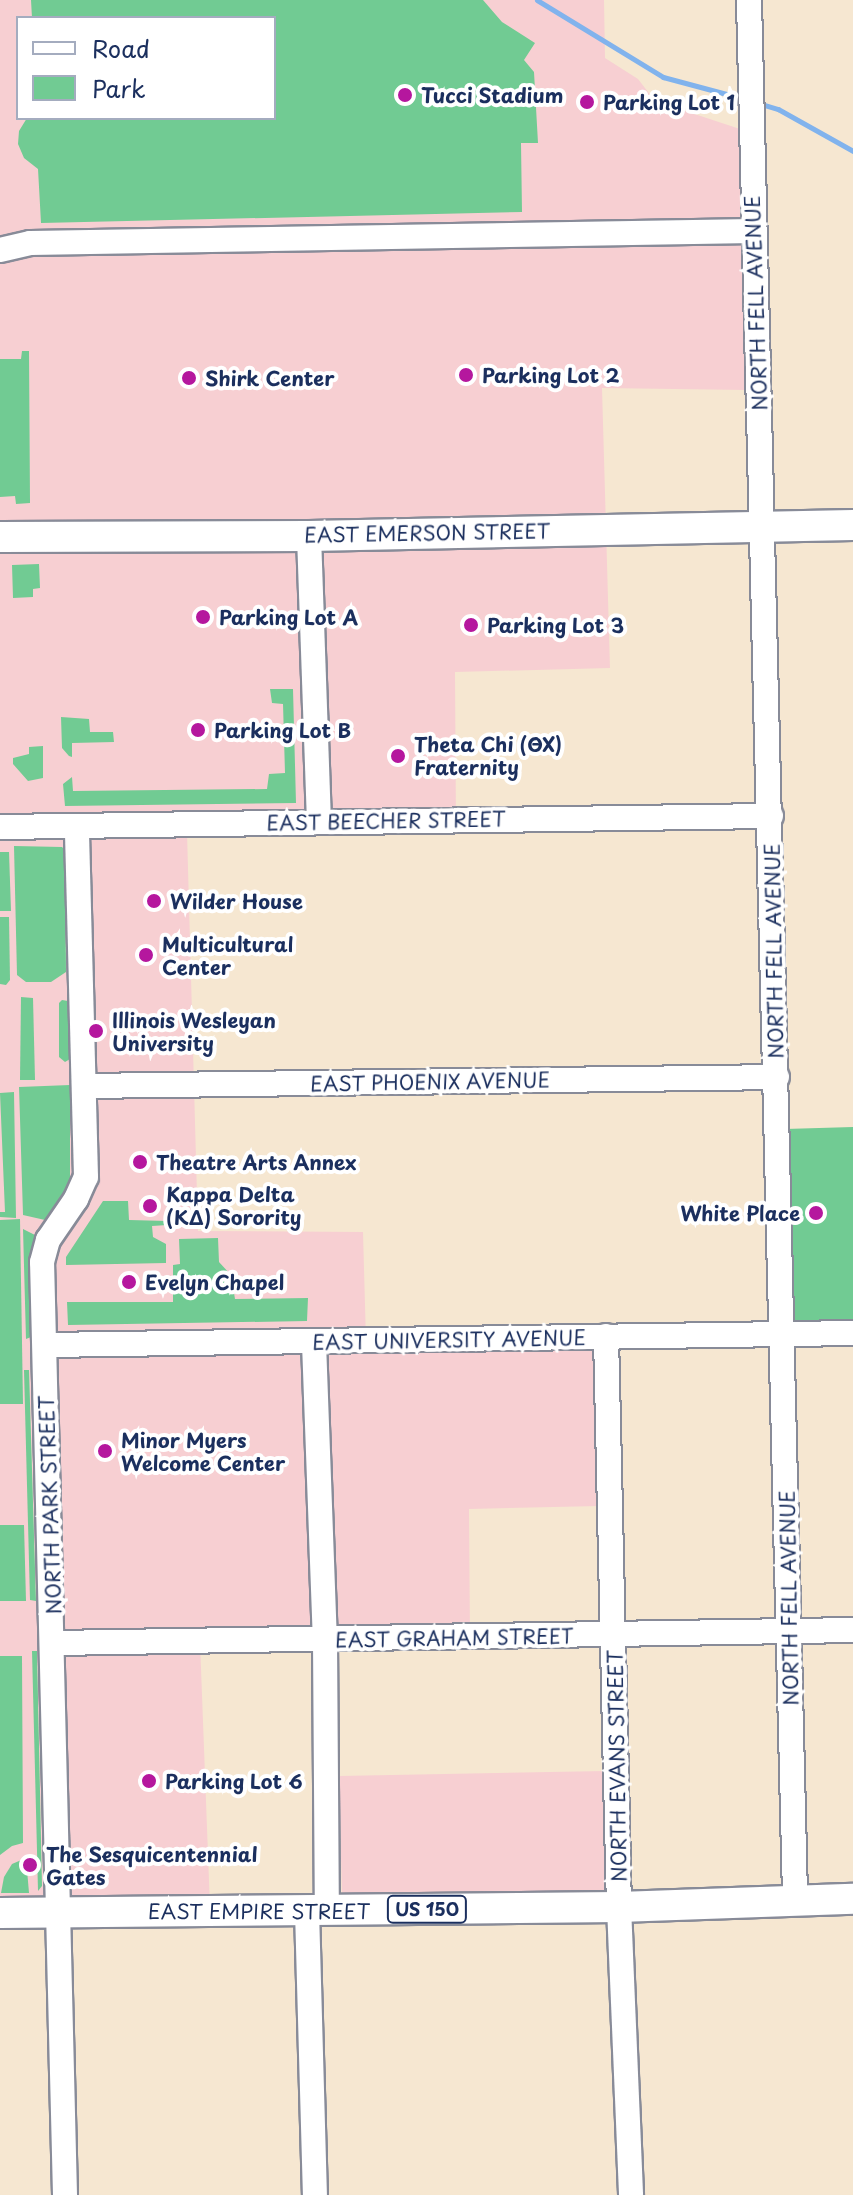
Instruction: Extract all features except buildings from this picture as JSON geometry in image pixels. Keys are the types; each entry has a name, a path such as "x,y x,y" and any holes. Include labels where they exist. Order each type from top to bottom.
{"main road":[{"name":"EAST EMERSON STREET","path":"0,537 309,536 853,525"},
{"name":"EAST EMPIRE STREET","path":"0,1913 619,1907 853,1899"}],"street":[{"name":"NORTH FELL AVENUE","path":"749,0 795,1901"},
{"path":"0,250 30,243 754,231"},
{"path":"309,536 319,822"},
{"name":"EAST BEECHER STREET","path":"0,827 771,816"},
{"name":"NORTH PARK STREET","path":"65,2195 43,1251 86,1177 77,826"},
{"name":"EAST PHOENIX AVENUE","path":"84,1086 777,1077"},
{"name":"EAST UNIVERSITY AVENUE","path":"46,1345 853,1333"},
{"name":"NORTH EVANS STREET","path":"606,1336 619,1907 631,2195"},
{"path":"314,1343 325,1641 317,1911 315,2195"},
{"name":"EAST GRAHAM STREET","path":"54,1643 325,1641 853,1630"}],"shaded area":[{"name":"Illinois Wesleyan University","path":"0,0 604,0 605,58 638,79 655,101 740,129 747,390 602,388 610,668 455,672 456,826 187,832 198,1231 363,1232 366,1341 594,1337 599,1506 469,1509 470,1637 200,1642 210,1907 0,1905"},
{"path":"606,1771 605,1893 342,1896 339,1776"}],"green space":[{"name":"Tucci Stadium","path":"31,0 483,0 502,22 535,43 524,60 534,72 538,143 521,143 522,212 41,223 38,169 24,158 18,144 19,131 26,120 276,120 276,16 32,16"},
{"path":"22,351 29,351 30,503 16,504 15,496 0,497 0,359 21,359"},
{"path":"39,564 40,588 33,589 33,597 13,598 12,565"},
{"path":"270,689 293,689 296,803 65,806 63,784 72,777 73,791 267,789 269,774 285,773 283,704 272,703"},
{"path":"61,717 89,719 90,732 113,732 114,742 72,743 72,757 69,756 62,748"},
{"path":"43,746 43,778 28,781 13,764 13,758 29,754 29,747"},
{"path":"14,846 62,847 65,850 66,972 51,982 26,982 17,975"},
{"path":"0,852 9,852 11,911 0,911"},
{"path":"0,917 9,917 10,980 6,985 0,984"},
{"path":"21,997 33,998 35,1080 20,1080"},
{"path":"68,1001 70,1059 65,1062 59,1057 59,1003"},
{"path":"70,1085 70,1186 45,1220 23,1215 19,1087"},
{"path":"14,1092 16,1218 0,1217 0,1212 5,1212 0,1093"},
{"path":"853,1127 853,1320 790,1321 785,1129"},
{"path":"103,1201 128,1201 129,1220 167,1221 167,1225 152,1226 153,1237 166,1244 166,1263 66,1265 66,1257"},
{"path":"20,1219 23,1404 0,1404 0,1220"},
{"path":"23,1229 37,1236 30,1254 31,1337 26,1339"},
{"path":"218,1238 219,1262 231,1275 235,1299 308,1298 307,1321 68,1325 67,1302 173,1302 173,1265 180,1264 179,1239"},
{"path":"24,1370 29,1370 36,1601 30,1600"},
{"path":"0,1525 24,1525 26,1601 0,1601"},
{"path":"32,1651 37,1651 42,1886 38,1891"},
{"path":"0,1656 22,1656 23,1843 12,1846 0,1855"},
{"path":"26,1858 29,1893 1,1893 4,1877 12,1864"}],"waterway":[{"path":"537,0 663,77 745,99"},
{"path":"758,103 778,109 853,151"}],"place":[{"name":"Tucci Stadium","path":"405,95"},
{"name":"Parking Lot 1","path":"587,102"},
{"name":"Parking Lot 2","path":"466,375"},
{"name":"Shirk Center","path":"189,378"},
{"name":"Parking Lot A","path":"203,617"},
{"name":"Parking Lot 3","path":"471,625"},
{"name":"Parking Lot B","path":"198,730"},
{"name":"Theta Chi (ΘΧ) Fraternity","path":"398,756"},
{"name":"Wilder House","path":"154,901"},
{"name":"Multicultural Center","path":"146,955"},
{"name":"Illinois Wesleyan University","path":"96,1031"},
{"name":"Theatre Arts Annex","path":"140,1162"},
{"name":"Kappa Delta (ΚΔ) Sorority","path":"150,1206"},
{"name":"White Place","path":"816,1213"},
{"name":"Evelyn Chapel","path":"129,1282"},
{"name":"Minor Myers Welcome Center","path":"105,1451"},
{"name":"Parking Lot 6","path":"149,1781"},
{"name":"The Sesquicentennial Gates","path":"30,1865"}]}
